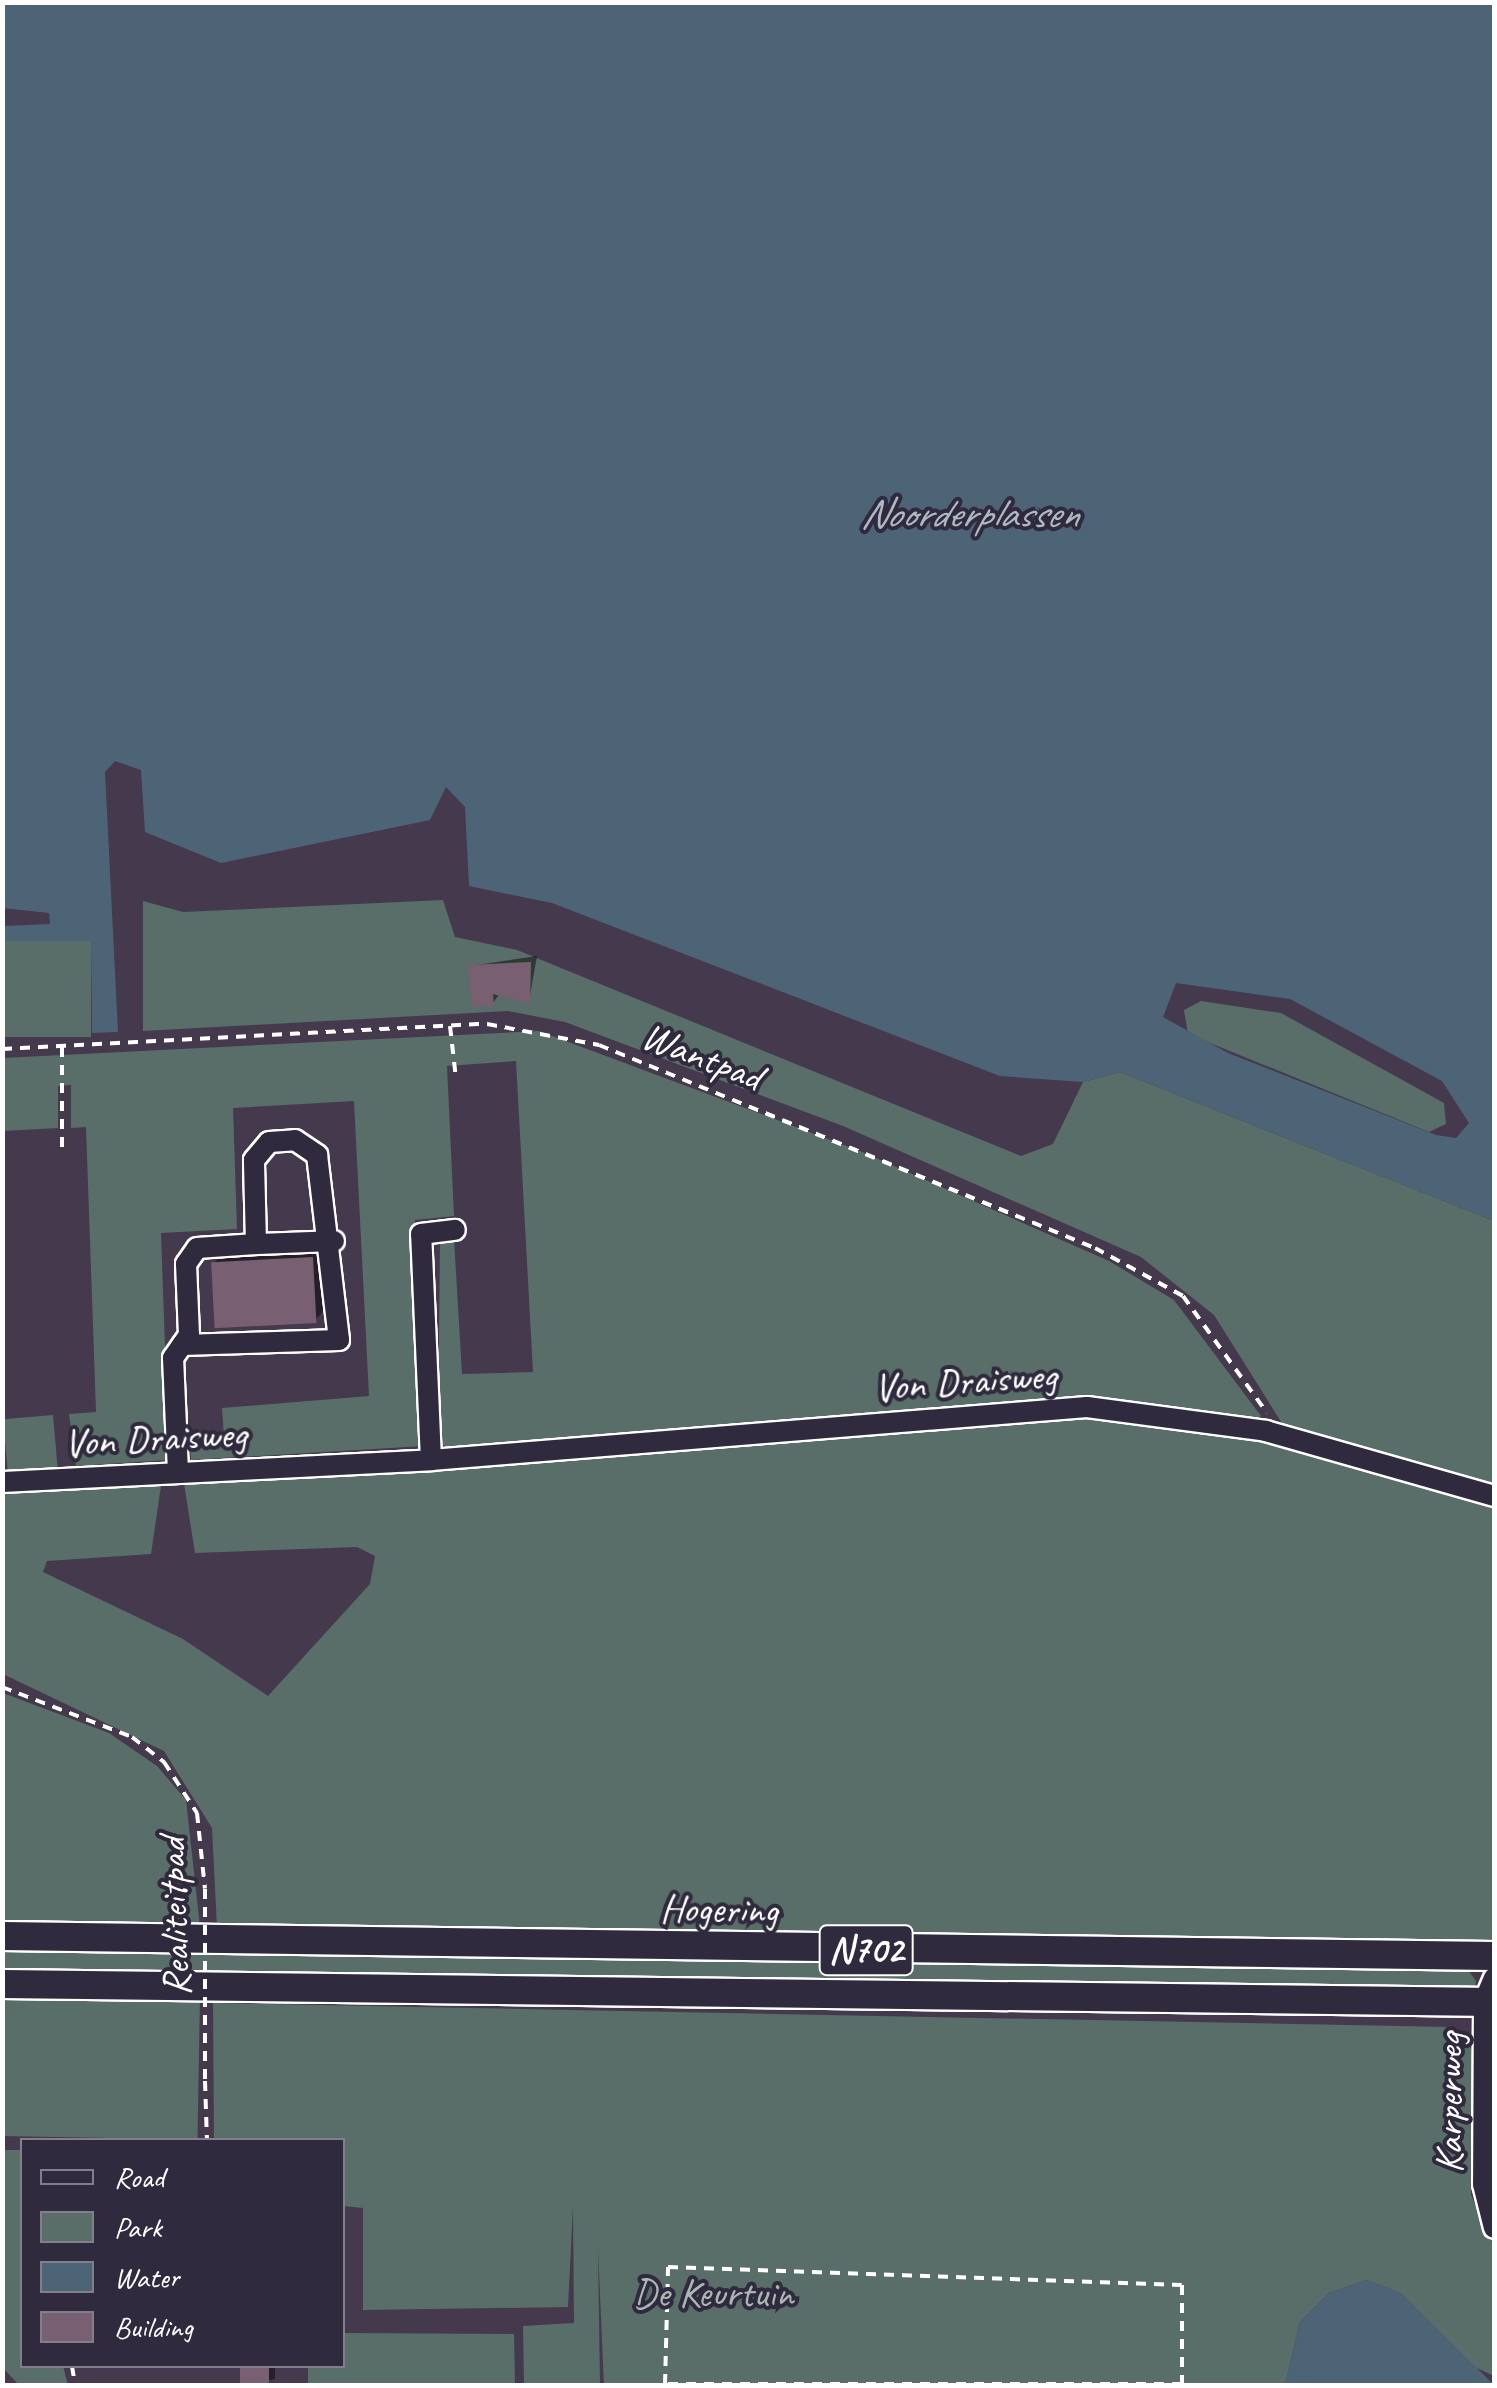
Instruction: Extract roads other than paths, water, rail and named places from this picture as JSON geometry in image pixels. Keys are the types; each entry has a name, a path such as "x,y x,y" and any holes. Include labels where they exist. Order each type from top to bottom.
{"highway":[{"name":"Hogering","path":"2,1936 1494,1956"},
{"name":"N702","path":"2,1984 1491,1994"}],"street":[{"path":"182,1345 339,1340 334,1241 320,1212 318,1155 282,1141 254,1160 256,1244"},
{"path":"431,1460 422,1234 455,1230"},
{"path":"178,1472 172,1358 182,1345 186,1264 197,1248 334,1241"},
{"name":"Von Draisweg","path":"2,1482 431,1460 1035,1408 1128,1408 1266,1431 1494,1496"},
{"name":"Karperweg","path":"1491,1994 1483,2184 1494,2228"}],"water":[{"name":"Noorderplassen","path":"3,2 1494,3 1494,1221 1120,1072 1083,1082 1000,1076 552,903 469,886 465,807 446,787 430,820 221,863 145,832 141,770 115,761 105,772 118,1032 92,1033 91,941 3,941 3,926 50,924 49,913 3,908","holes":["1176,983 1290,999 1442,1081 1469,1123 1456,1138 1436,1135 1228,1053 1163,1017"]},
{"path":"1367,2280 1402,2294 1494,2385 1285,2385 1300,2322 1329,2293"}],"park label":[{"name":"De Keurtuin","path":"713,2293"}]}
